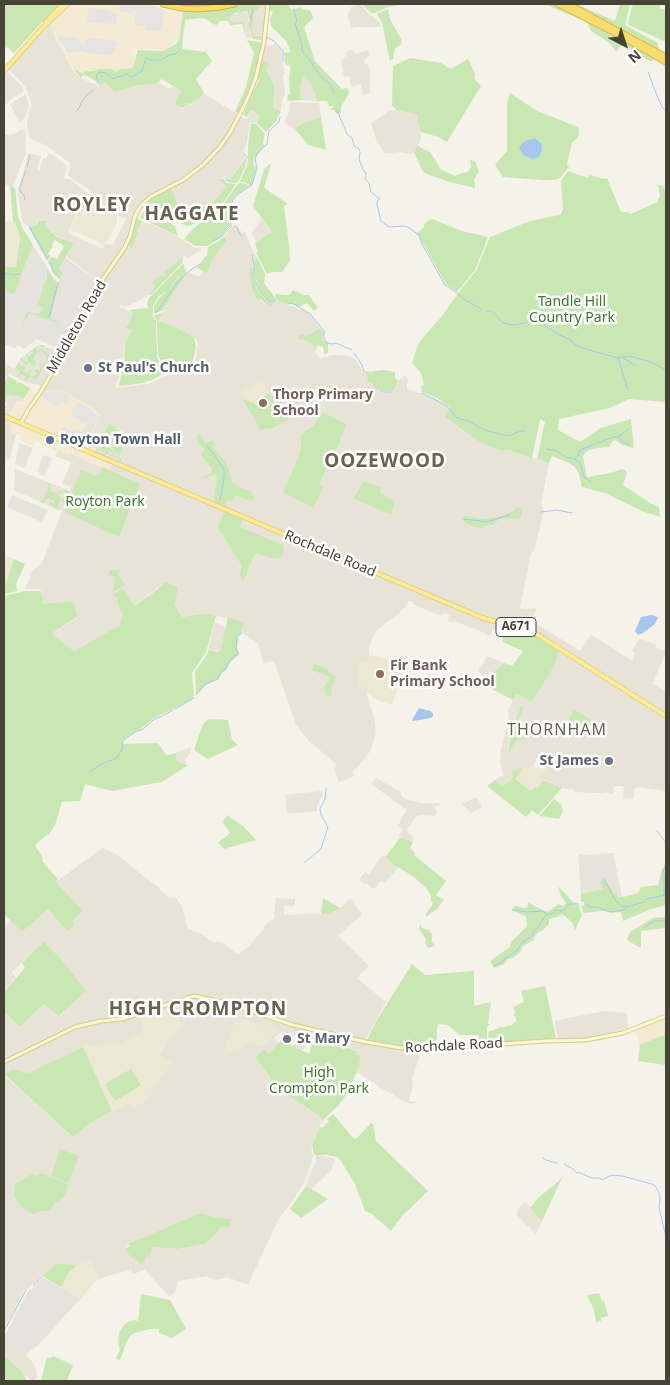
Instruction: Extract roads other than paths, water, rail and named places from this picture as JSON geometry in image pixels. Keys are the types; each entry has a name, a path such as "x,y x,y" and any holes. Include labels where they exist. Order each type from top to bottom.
{"highway":[{"path":"163,4 198,9 234,4"},
{"path":"558,4 659,55"},
{"path":"568,4 659,55 666,62"}],"main road":[{"path":"44,26 63,4"},
{"path":"4,71 44,26 68,4"},
{"name":"Middleton Road","path":"21,424 64,352 90,298 125,247 139,208 150,197 183,180 203,165 220,147 231,130 252,88 259,65 264,42 268,4"},
{"name":"A671","path":"4,416 21,424"},
{"name":"Rochdale Road","path":"21,424 483,618 514,626 538,635 666,716"},
{"name":"Rochdale Road","path":"4,1062 75,1027 101,1021 122,1019 194,996 227,1003 293,1025 376,1044 413,1050 586,1040 623,1033 666,1016"}],"water":[{"path":"535,138 541,143 542,150 539,157 533,159 524,156 519,147 525,141"},
{"path":"651,615 658,617 655,624 638,635 635,631 641,617"},
{"path":"419,708 430,711 433,713 433,716 413,721"}],"waterway":[{"path":"251,20 253,9"},
{"path":"294,9 297,22 295,23 302,51 321,77 331,85 334,93"},
{"path":"266,37 274,41 283,51 283,61"},
{"path":"97,83 96,76 99,72 106,73 112,79 127,74 130,77 134,76 142,71 146,58 161,60 179,51"},
{"path":"648,72 662,107 666,111"},
{"path":"76,112 82,101 94,90"},
{"path":"337,110 347,134 352,138 354,146 359,149 359,159 366,173 365,179 369,183 371,192 380,199 377,201 377,205 381,221 389,227 408,227 419,235 445,285 465,300 482,309"},
{"path":"213,241 220,237 235,219 230,209 233,200 238,194 252,185 257,168 255,159 257,154 267,144 269,131 279,122 280,117"},
{"path":"27,167 30,155"},
{"path":"25,200 24,195 19,190 26,170"},
{"path":"29,226 48,259"},
{"path":"234,226 241,236"},
{"path":"252,255 255,280 261,293 270,302 274,302"},
{"path":"50,262 54,273 59,278"},
{"path":"157,312 176,284 189,271 200,264"},
{"path":"4,273 19,274"},
{"path":"49,317 58,283"},
{"path":"288,304 296,305 310,314 325,332 323,336 326,342 336,343 352,350"},
{"path":"487,311 492,311 503,323 513,325 530,322 542,324 572,341 575,345 618,358 629,356 651,362 666,370"},
{"path":"354,353 364,371"},
{"path":"623,357 636,366"},
{"path":"618,358 628,390"},
{"path":"369,389 392,392"},
{"path":"422,393 447,406 457,418 469,421 484,430 508,436 526,431"},
{"path":"619,436 629,429"},
{"path":"547,449 575,459 580,450 613,437 619,437 623,442 630,445"},
{"path":"207,446 224,470 220,500"},
{"path":"575,459 580,463 584,477 591,482"},
{"path":"541,512 557,510 572,513"},
{"path":"464,519 487,522 509,515"},
{"path":"197,694 205,684 218,679 228,663 237,655 237,637 242,633"},
{"path":"175,709 194,698"},
{"path":"89,772 117,758 123,747 122,743 124,740 143,729 153,720 173,710"},
{"path":"304,863 321,849 328,827 321,815 320,809 325,799 326,788"},
{"path":"657,831 666,843"},
{"path":"665,896 663,872 666,863"},
{"path":"604,879 615,900 622,906 627,906"},
{"path":"585,904 610,912 623,910 647,899 666,895"},
{"path":"513,910 527,912 543,911 546,915 554,913 555,910 565,910 569,904 575,904"},
{"path":"494,966 503,962 505,957 509,957 518,950 521,943 532,936 546,915"},
{"path":"643,928 654,921 666,921"},
{"path":"543,1158 557,1163"},
{"path":"564,1164 577,1173 592,1178 600,1178 602,1180 612,1175 652,1184 659,1193 659,1208 666,1237"},
{"path":"33,1285 42,1277"},
{"path":"4,1331 26,1290"}],"place":[{"name":"St Paul's Church","path":"88,368"},
{"name":"Thorp Primary School","path":"263,403"},
{"name":"Royton Town Hall","path":"50,440"},
{"name":"Fir Bank Primary School","path":"380,674"},
{"name":"St James","path":"609,761"},
{"name":"St Mary","path":"287,1039"}],"district":[{"name":"ROYLEY","path":"92,206"},
{"name":"HAGGATE","path":"192,215"},
{"name":"OOZEWOOD","path":"385,462"},
{"name":"THORNHAM","path":"557,730"},
{"name":"HIGH CROMPTON","path":"198,1010"}],"park label":[{"name":"Tandle Hill Country Park","path":"572,310"},
{"name":"Royton Park","path":"105,502"},
{"name":"High Crompton Park","path":"319,1082"}]}
